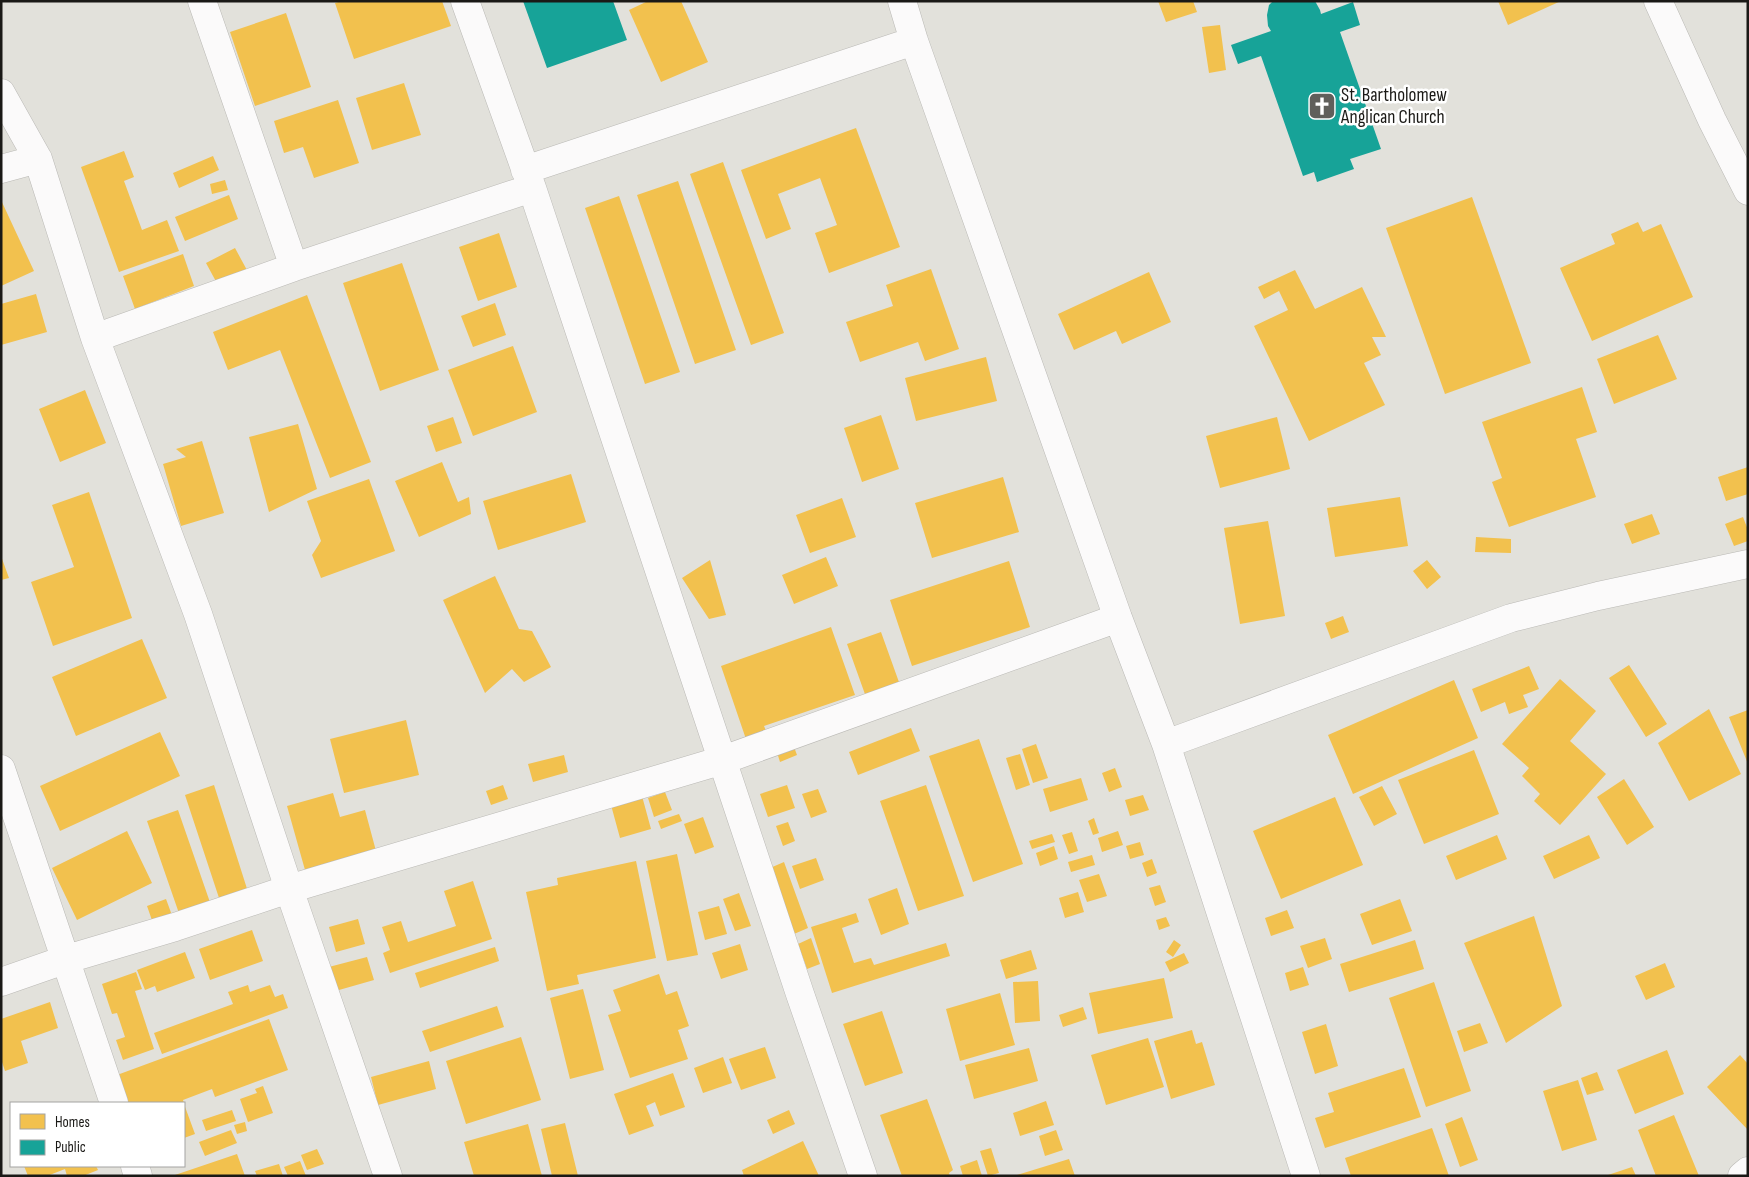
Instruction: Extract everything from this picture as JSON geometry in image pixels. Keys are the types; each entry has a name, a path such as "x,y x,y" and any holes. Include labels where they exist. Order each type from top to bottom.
{"street":[{"path":"202,1 294,267"},
{"path":"465,1 529,179 863,1176"},
{"path":"902,1 914,41 1118,618 1166,744 1306,1176"},
{"path":"1658,1 1712,120 1748,191"},
{"path":"96,338 294,267 529,179 914,41"},
{"path":"1,93 38,159 96,338 198,614 289,889 388,1176"},
{"path":"1,169 38,159"},
{"path":"1166,744 1511,618 1598,596 1748,564"},
{"path":"1,982 67,959 175,927 289,889 723,760 1118,618"},
{"path":"1,769 67,959 114,1102"},
{"path":"1742,1176 1748,1171"}],"building: Homes":[{"path":"342,1 442,1 451,26 354,59 335,3"},
{"path":"648,1 681,1 708,62 661,82 629,10"},
{"path":"1158,1 1193,1 1197,12 1166,22"},
{"path":"1498,1 1561,1 1508,25"},
{"path":"286,13 311,87 255,106 230,32"},
{"path":"1220,25 1226,70 1209,73 1202,27"},
{"path":"404,83 421,135 372,150 356,98"},
{"path":"338,100 359,163 314,178 303,147 284,153 274,121"},
{"path":"856,128 900,247 829,273 815,233 837,225 820,178 778,194 791,229 766,239 741,170"},
{"path":"124,151 134,177 124,181 142,230 167,220 179,251 119,272 81,167"},
{"path":"213,156 219,170 179,188 173,173"},
{"path":"723,162 784,333 751,345 690,174"},
{"path":"225,180 228,190 212,194 210,184"},
{"path":"678,181 736,350 695,364 637,195"},
{"path":"229,195 238,219 185,241 175,217"},
{"path":"619,196 680,372 645,384 585,208"},
{"path":"1472,197 1531,363 1445,394 1386,228"},
{"path":"1,200 34,271 1,286"},
{"path":"1638,222 1643,232 1661,224 1693,297 1592,341 1560,268 1615,244 1611,234"},
{"path":"499,233 517,287 478,301 459,247"},
{"path":"235,248 248,272 219,287 206,263"},
{"path":"183,254 194,286 135,309 123,276"},
{"path":"402,263 439,370 380,391 343,283"},
{"path":"931,269 959,349 925,361 918,342 860,362 846,322 893,306 886,285"},
{"path":"1295,270 1315,309 1362,287 1386,337 1372,337 1381,355 1364,363 1385,405 1309,441 1254,326 1288,310 1279,291 1264,299 1258,287"},
{"path":"1149,272 1171,322 1122,344 1116,331 1074,350 1058,314"},
{"path":"36,294 47,332 1,345 1,304"},
{"path":"307,295 371,462 330,478 280,350 228,370 213,332"},
{"path":"495,303 506,335 473,347 461,316"},
{"path":"1658,335 1677,379 1614,404 1597,359"},
{"path":"513,346 537,412 473,436 448,370"},
{"path":"986,357 997,401 916,421 905,378"},
{"path":"1582,387 1597,432 1576,439 1596,497 1509,527 1492,482 1502,478 1482,422"},
{"path":"85,390 106,443 60,462 39,409"},
{"path":"881,415 899,469 862,482 844,428"},
{"path":"453,417 462,443 436,452 427,426"},
{"path":"1277,417 1290,469 1220,488 1206,436"},
{"path":"298,424 317,489 269,512 249,437"},
{"path":"202,441 224,513 181,526 163,464 186,457 176,449"},
{"path":"442,462 458,502 469,497 471,514 419,537 395,481"},
{"path":"1748,467 1748,494 1726,501 1718,477"},
{"path":"571,474 586,522 498,550 483,501"},
{"path":"1003,477 1019,532 932,558 915,503"},
{"path":"369,479 395,551 321,578 312,555 321,541 307,501"},
{"path":"89,492 132,618 53,646 31,582 74,567 52,505"},
{"path":"1400,497 1408,546 1335,557 1327,508"},
{"path":"842,498 856,537 810,553 796,515"},
{"path":"1652,514 1660,534 1632,544 1624,524"},
{"path":"1743,517 1748,530 1748,541 1734,546 1725,524"},
{"path":"1268,521 1285,616 1240,624 1224,528"},
{"path":"1476,537 1511,539 1511,553 1475,552"},
{"path":"1,556 9,578 1,580"},
{"path":"826,557 838,586 794,604 782,575"},
{"path":"710,560 726,615 709,619 682,578"},
{"path":"1427,560 1441,577 1427,589 1413,571"},
{"path":"1009,561 1030,627 912,666 890,600"},
{"path":"495,576 519,629 532,631 551,667 524,682 512,669 485,693 443,600"},
{"path":"1343,616 1349,632 1331,639 1325,623"},
{"path":"831,627 855,695 764,726 769,738 748,745 721,666"},
{"path":"881,632 900,685 866,697 847,644"},
{"path":"142,639 167,698 76,736 52,677"},
{"path":"1629,665 1667,724 1646,737 1609,678"},
{"path":"1529,666 1539,689 1523,695 1528,707 1509,714 1505,702 1481,712 1472,689"},
{"path":"1560,679 1596,711 1570,741 1606,774 1560,825 1534,801 1540,794 1522,776 1529,768 1502,744"},
{"path":"1454,680 1478,738 1353,794 1328,735"},
{"path":"1709,709 1741,774 1689,801 1658,743"},
{"path":"1748,710 1748,764 1729,717"},
{"path":"406,720 419,775 344,793 330,739"},
{"path":"911,728 920,751 858,775 849,752"},
{"path":"160,732 180,776 60,831 40,786"},
{"path":"791,739 797,755 780,762 775,746"},
{"path":"979,739 1023,864 973,882 929,756"},
{"path":"1036,744 1048,778 1033,783 1022,749"},
{"path":"1474,750 1499,814 1424,844 1398,780"},
{"path":"1020,754 1030,785 1016,790 1006,758"},
{"path":"564,755 568,772 533,782 528,764"},
{"path":"1115,768 1122,787 1109,792 1102,773"},
{"path":"1081,778 1088,800 1050,812 1043,789"},
{"path":"1624,779 1654,827 1627,845 1597,797"},
{"path":"214,785 249,895 221,904 185,795"},
{"path":"503,785 508,799 491,805 486,791"},
{"path":"787,785 795,808 768,817 760,794"},
{"path":"926,785 964,896 918,911 880,801"},
{"path":"1382,786 1397,814 1374,826 1359,797"},
{"path":"818,789 827,812 811,818 802,794"},
{"path":"665,792 672,810 654,817 648,798"},
{"path":"333,793 340,817 365,810 376,851 305,870 287,806"},
{"path":"1143,795 1149,810 1130,816 1125,800"},
{"path":"642,796 651,829 620,838 611,805"},
{"path":"1335,797 1363,865 1281,899 1253,831"},
{"path":"178,810 213,911 182,922 147,821"},
{"path":"679,814 682,821 661,829 658,821"},
{"path":"703,817 714,847 695,854 684,824"},
{"path":"1094,818 1099,833 1093,835 1088,821"},
{"path":"788,822 795,841 783,846 776,826"},
{"path":"127,831 152,883 77,920 52,868"},
{"path":"1118,831 1123,845 1102,852 1098,838"},
{"path":"1072,832 1078,851 1069,854 1062,835"},
{"path":"1052,834 1055,842 1032,849 1029,841"},
{"path":"1497,835 1507,859 1456,880 1446,856"},
{"path":"1589,835 1600,858 1554,879 1543,856"},
{"path":"1140,842 1144,855 1130,859 1126,846"},
{"path":"1054,846 1058,859 1040,866 1036,853"},
{"path":"677,854 698,955 667,961 646,861"},
{"path":"1092,855 1095,865 1071,872 1068,862"},
{"path":"816,858 824,880 800,889 792,866"},
{"path":"1152,859 1157,873 1147,877 1142,863"},
{"path":"636,861 656,958 577,975 579,984 547,991 526,892 558,885 557,878"},
{"path":"784,862 808,928 794,934 770,868"},
{"path":"1099,874 1107,896 1087,902 1079,880"},
{"path":"473,881 492,939 390,973 383,953 390,950 382,927 401,921 408,942 456,926 444,891"},
{"path":"1160,885 1166,902 1155,906 1149,888"},
{"path":"897,888 909,924 881,935 868,899"},
{"path":"1078,892 1084,912 1065,918 1059,898"},
{"path":"739,893 751,926 735,931 723,899"},
{"path":"166,899 173,918 154,926 147,906"},
{"path":"1400,899 1412,931 1372,945 1360,914"},
{"path":"719,906 727,934 705,940 698,912"},
{"path":"1287,910 1294,928 1271,936 1265,918"},
{"path":"856,913 859,922 842,928 854,963 871,958 874,965 946,943 950,956 832,993 811,927"},
{"path":"1534,916 1562,1006 1506,1043 1464,943"},
{"path":"1166,917 1170,926 1159,930 1156,920"},
{"path":"358,919 365,944 336,952 329,927"},
{"path":"252,930 263,961 210,980 199,949"},
{"path":"811,938 820,964 807,969 798,944"},
{"path":"1325,938 1332,959 1308,968 1300,946"},
{"path":"1174,940 1181,945 1173,957 1166,952"},
{"path":"1415,940 1424,969 1349,992 1340,964"},
{"path":"740,944 748,970 721,979 712,953"},
{"path":"495,947 499,961 420,988 415,973"},
{"path":"1031,950 1037,969 1006,979 1000,960"},
{"path":"185,952 195,978 157,992 155,986 145,990 137,970"},
{"path":"1184,953 1189,963 1170,972 1165,962"},
{"path":"367,957 374,980 332,992 325,968"},
{"path":"1665,963 1675,987 1646,1000 1635,976"},
{"path":"1303,967 1309,985 1290,991 1285,973"},
{"path":"136,972 142,989 135,991 154,1049 123,1060 116,1040 125,1037 117,1013 112,1014 102,984"},
{"path":"659,974 666,995 677,991 689,1026 678,1030 688,1059 630,1078 608,1015 621,1011 613,990"},
{"path":"1164,978 1173,1018 1098,1034 1089,993"},
{"path":"1038,981 1040,1021 1015,1023 1013,982"},
{"path":"1434,982 1471,1091 1426,1107 1389,998"},
{"path":"248,985 250,992 270,985 275,997 283,994 288,1008 162,1054 154,1033 233,1004 228,992"},
{"path":"583,989 604,1070 570,1079 550,998"},
{"path":"1000,993 1015,1045 960,1061 946,1009"},
{"path":"50,1002 58,1028 21,1041 28,1063 5,1071 1,1059 1,1019"},
{"path":"497,1006 504,1027 430,1052 422,1031"},
{"path":"1083,1007 1087,1019 1063,1027 1059,1015"},
{"path":"882,1011 903,1073 865,1086 843,1024"},
{"path":"269,1019 288,1070 215,1097 212,1089 183,1100 184,1102 128,1102 117,1075"},
{"path":"1480,1023 1488,1043 1464,1052 1457,1031"},
{"path":"1326,1024 1338,1066 1315,1074 1302,1032"},
{"path":"1192,1030 1196,1044 1202,1042 1215,1085 1171,1099 1154,1041"},
{"path":"521,1037 541,1100 466,1124 446,1061"},
{"path":"1148,1038 1164,1087 1106,1105 1091,1055"},
{"path":"765,1047 776,1078 741,1090 729,1059"},
{"path":"1029,1048 1038,1081 974,1099 965,1065"},
{"path":"1667,1050 1684,1094 1635,1114 1617,1070"},
{"path":"1740,1055 1748,1064 1748,1130 1707,1087"},
{"path":"723,1057 732,1083 703,1093 694,1068"},
{"path":"429,1061 436,1089 378,1105 371,1077"},
{"path":"1404,1068 1421,1117 1325,1148 1315,1118 1334,1112 1328,1093"},
{"path":"1597,1072 1604,1090 1587,1095 1581,1078"},
{"path":"673,1073 685,1107 660,1116 655,1102 646,1106 654,1126 629,1135 614,1094"},
{"path":"1578,1080 1597,1140 1562,1151 1543,1091"},
{"path":"263,1086 273,1113 248,1122 240,1099 257,1093 255,1089"},
{"path":"927,1099 953,1170 949,1173 950,1176 902,1176 880,1115"},
{"path":"1046,1101 1054,1125 1020,1136 1013,1113"},
{"path":"185,1107 195,1134 185,1138"},
{"path":"232,1110 236,1121 206,1131 202,1120"},
{"path":"789,1110 795,1124 773,1134 767,1120"},
{"path":"1674,1115 1699,1176 1656,1176 1638,1130"},
{"path":"1462,1117 1478,1160 1460,1167 1445,1124"},
{"path":"245,1122 247,1131 237,1134 234,1125"},
{"path":"565,1123 578,1176 552,1176 541,1129"},
{"path":"528,1124 542,1176 474,1176 464,1142"},
{"path":"1432,1128 1449,1176 1351,1176 1345,1158"},
{"path":"231,1130 237,1143 205,1156 199,1142"},
{"path":"1056,1130 1063,1150 1045,1156 1039,1136"},
{"path":"803,1141 819,1176 744,1176 742,1170"},
{"path":"991,1148 999,1173 988,1176 980,1151"},
{"path":"317,1149 324,1164 307,1170 301,1155"},
{"path":"237,1154 245,1176 175,1176 175,1175"},
{"path":"1069,1159 1075,1176 1017,1176 1017,1175"},
{"path":"977,1160 982,1176 963,1176 960,1166"},
{"path":"300,1161 306,1176 288,1176 284,1167"},
{"path":"279,1164 283,1176 257,1176 255,1171"},
{"path":"24,1167 96,1167 98,1170 83,1176 67,1176 65,1169 47,1176 28,1176"},
{"path":"1632,1167 1636,1176 1608,1176 1608,1175"}],"building: Public":[{"path":"523,1 613,1 627,40 547,68"},
{"name":"St. Bartholomew Anglican Church","path":"1273,1 1315,1 1321,14 1353,2 1360,25 1340,32 1381,149 1350,159 1354,169 1317,182 1314,172 1303,176 1261,56 1238,64 1231,45 1271,31 1268,26 1267,15 1269,5"}],"place":[{"name":"St. Bartholomew Anglican Church","path":"1322,106"}]}
